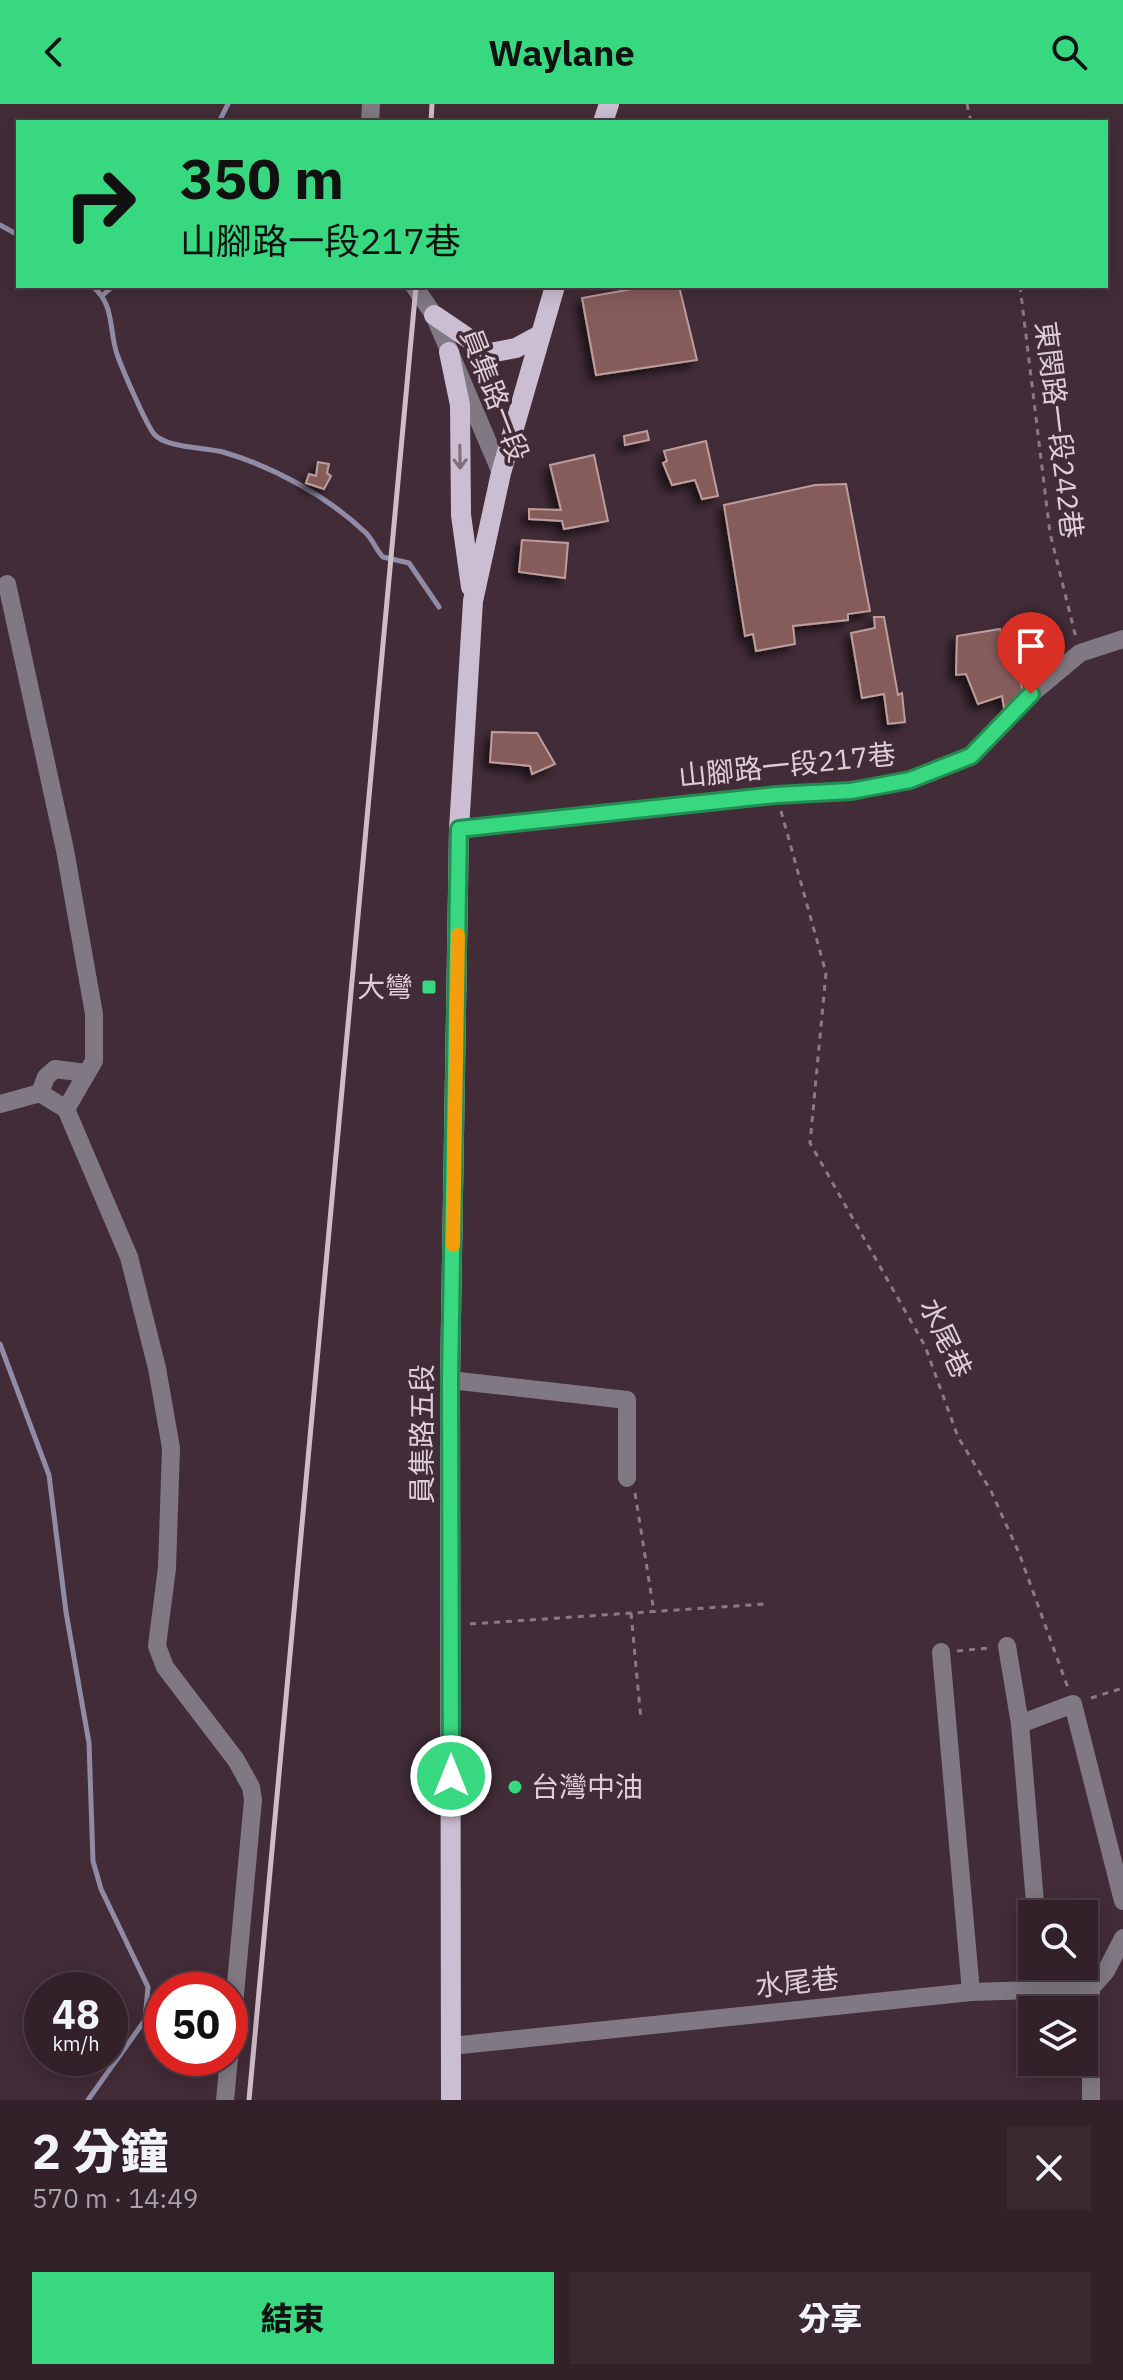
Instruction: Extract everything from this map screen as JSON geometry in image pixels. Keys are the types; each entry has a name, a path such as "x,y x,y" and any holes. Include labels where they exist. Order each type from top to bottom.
{"main road":[{"path":"501,473 554,288"},
{"path":"434,315 490,353 516,348 540,335"},
{"path":"449,352 460,405 461,515 473,601"},
{"name":"員集路一段","path":"468,672 473,601 501,473"},
{"name":"員集路五段","path":"451,2100 450,1380 459,829 468,672"}],"street":[{"name":"員集路一段","path":"415,288 434,315 501,473"},
{"path":"7,584 65,850 94,1014 94,1061 66,1109"},
{"name":"山腳路一段217巷","path":"459,829 776,795 851,791 910,780 971,756 1031,694 1080,653 1123,639"},
{"path":"40,1093 46,1077 55,1069 86,1073"},
{"path":"0,1104 40,1093 66,1109 129,1257 157,1368 171,1448 167,1568 157,1646 165,1667 236,1760 251,1787 253,1800 237,1972"},
{"path":"450,1380 627,1400 631,1485"},
{"path":"1007,1646 1020,1724 1035,1900"},
{"path":"941,1652 971,1992"},
{"path":"1020,1724 1073,1704 1123,1901"},
{"path":"1091,2100 1091,1988 1106,1971 1123,1938"},
{"path":"1041,1980 1042,1987"},
{"name":"水尾巷","path":"451,2046 971,1992 1042,1987 1091,1988"},
{"path":"225,2100 227,2076"}],"path":[{"name":"東閔路一段242巷","path":"1020,288 1039,452 1061,578 1080,653"},
{"name":"水尾巷","path":"776,795 826,973 810,1143 925,1346 958,1437 991,1491 1019,1553 1073,1704"},
{"path":"631,1485 654,1612"},
{"path":"451,1626 765,1604"},
{"path":"631,1613 641,1720"},
{"path":"941,1652 1007,1646"},
{"path":"1073,1704 1123,1688"}],"building":[{"path":"638,288 679,288 697,360 596,375 582,298"},
{"path":"647,431 649,440 625,445 624,436"},
{"path":"706,441 718,496 702,499 695,480 672,485 663,463 667,461 664,451"},
{"path":"594,455 608,521 564,529 562,521 529,519 529,509 561,510 550,465"},
{"path":"318,462 329,464 327,473 331,476 324,489 306,483 309,474 316,476"},
{"path":"846,484 870,611 848,614 848,620 793,626 795,644 756,651 753,634 745,636 724,505 815,485"},
{"path":"522,540 568,543 565,578 519,572"},
{"path":"874,617 884,617 898,695 902,693 905,722 888,724 884,694 862,698 851,633 875,628"},
{"path":"1000,629 1001,633 1009,631 1023,692 1004,708 1002,696 978,704 966,674 956,675 957,636"},
{"path":"492,732 537,733 555,764 532,774 530,766 490,762"}],"waterway":[{"path":"220,120 228,104"},
{"path":"0,225 16,234"},
{"path":"94,288 105,301 118,357 154,434 176,445 242,458 280,474 317,495 366,533 383,557 409,563 439,607"},
{"path":"103,295 111,288"},
{"path":"0,1344 49,1475 66,1612 89,1743 93,1861 101,1889 148,1987 145,2020 88,2100"}],"railway":[{"path":"431,120 432,104"},
{"path":"249,2100 416,288"}],"slow traffic":[{"path":"453,1245 458,935"}],"place":[{"name":"大彎","path":"429,987"},
{"name":"台灣中油","path":"515,1787"}],"route":[{"path":"451,1776 450,1380 459,829 776,795 851,791 910,780 971,756 1031,694"}]}
